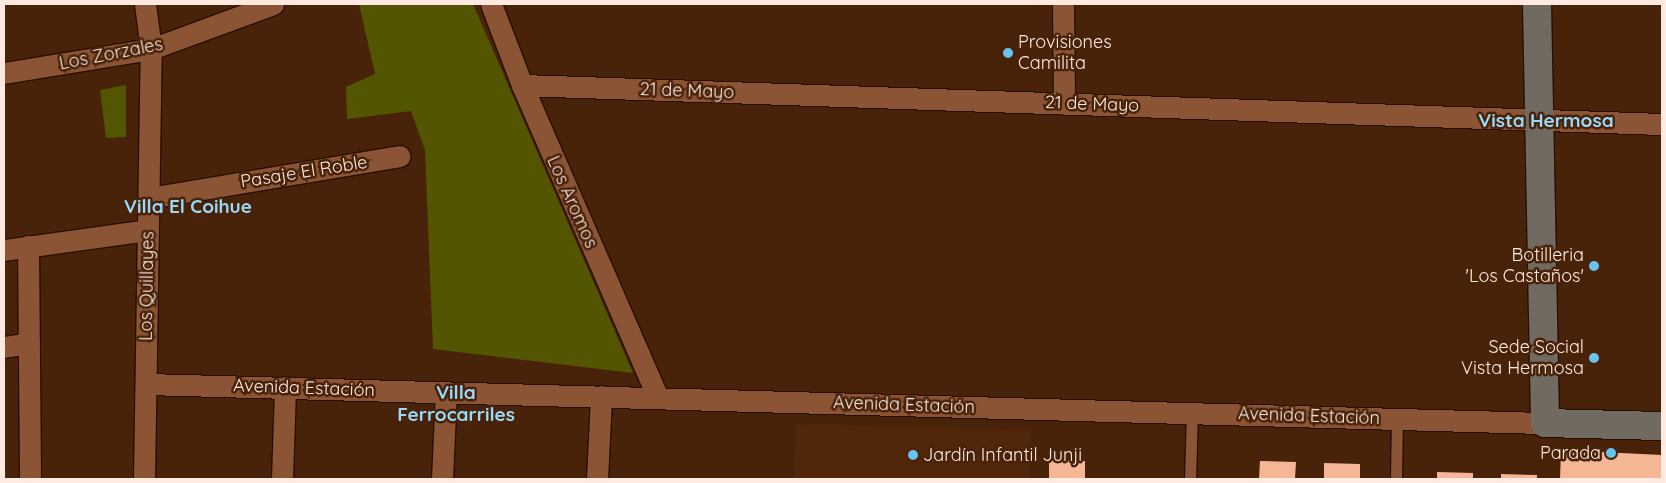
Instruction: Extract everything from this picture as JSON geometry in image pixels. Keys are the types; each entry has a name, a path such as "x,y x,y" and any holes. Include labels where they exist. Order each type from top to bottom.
{"street":[{"name":"Los Quillayes","path":"144,479 151,49 145,4"},
{"name":"Los Zorzales","path":"4,74 151,49 273,4"},
{"name":"Los Aromos","path":"491,4 522,86 658,398"},
{"path":"1063,4 1064,103"},
{"path":"1536,4 1545,423"},
{"name":"21 de Mayo","path":"522,86 1662,124"},
{"name":"Pasaje El Roble","path":"149,198 400,156"},
{"path":"4,250 148,230"},
{"path":"28,246 30,479"},
{"path":"4,346 29,343"},
{"name":"Avenida Estación","path":"146,384 1662,426"},
{"path":"282,479 286,387"},
{"path":"442,479 446,392"},
{"path":"596,479 601,396"}],"lane":[{"path":"1190,479 1192,413"},
{"path":"1396,479 1397,418"}],"shaded area":[{"path":"359,4 473,4 633,373 433,349 425,150 411,111 347,119 346,87 375,74"},
{"path":"126,85 126,137 106,138 100,90"},
{"name":"Jardín Infantil Junji","path":"796,424 1031,430 1030,479 794,479"}],"building":[{"path":"1561,450 1662,455 1662,479 1560,479"},
{"path":"1049,460 1085,461 1085,479 1049,479"},
{"path":"1260,461 1296,462 1295,479 1259,479"},
{"path":"1324,463 1360,464 1360,479 1324,479"},
{"path":"1437,472 1473,473 1473,479 1437,479"},
{"path":"1501,474 1537,475 1537,479 1501,479"}],"place":[{"name":"Provisiones Camilita","path":"1008,53"},
{"name":"Botilleria 'Los Castaños'","path":"1594,266"},
{"name":"Sede Social Vista Hermosa","path":"1594,358"},
{"name":"Parada","path":"1611,453"},
{"name":"Jardín Infantil Junji","path":"913,455"}],"district":[{"name":"Vista Hermosa","path":"1546,121"},
{"name":"Villa El Coihue","path":"188,207"},
{"name":"Villa Ferrocarriles","path":"456,404"}]}
